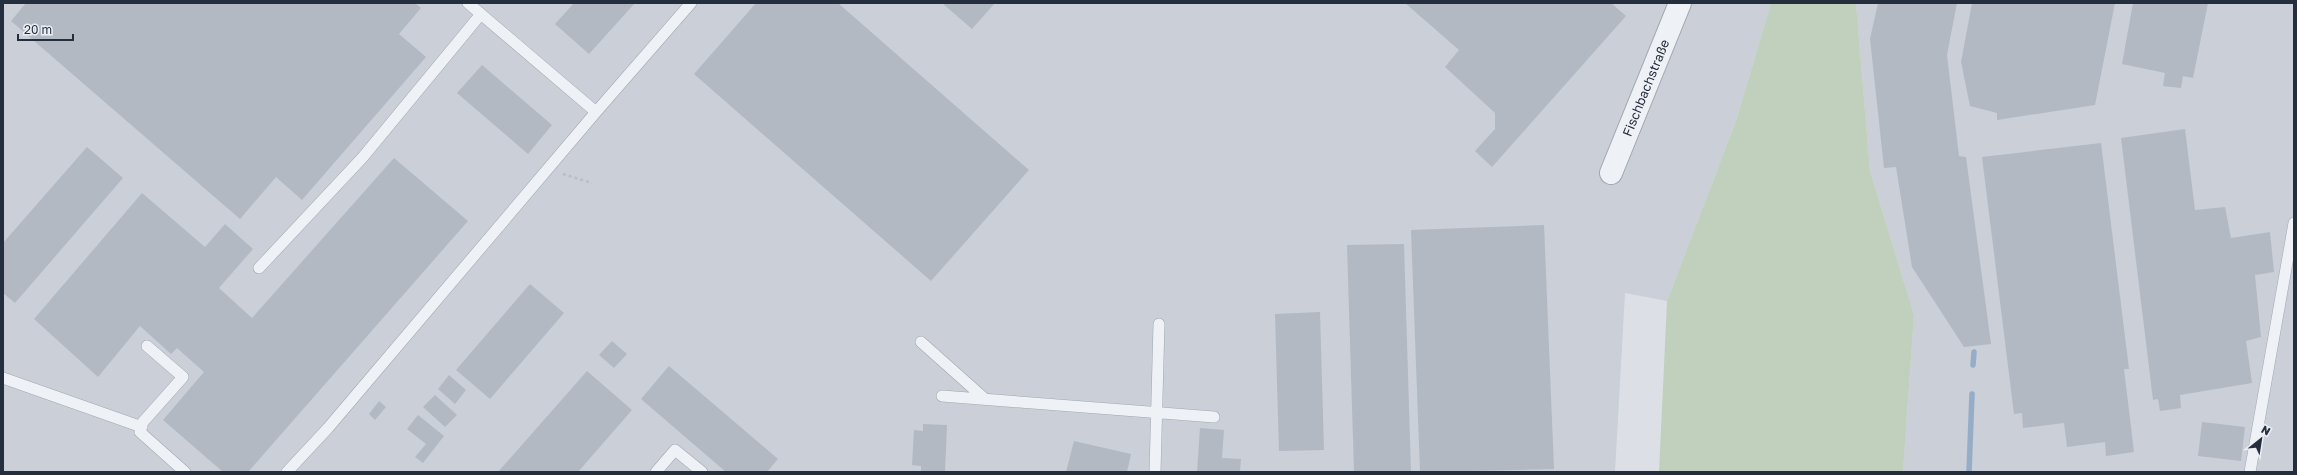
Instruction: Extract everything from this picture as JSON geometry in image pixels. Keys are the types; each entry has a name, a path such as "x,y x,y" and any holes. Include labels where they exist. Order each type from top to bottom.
{"street":[{"name":"Fischbachstraße","path":"1611,173 1680,3"}],"lane":[{"path":"468,3 596,112"},
{"path":"287,472 328,428 551,164 691,3"},
{"path":"259,268 364,156 481,14"},
{"path":"2250,472 2294,223"},
{"path":"1155,472 1159,324"},
{"path":"921,342 986,399"},
{"path":"147,346 183,377 144,422 140,432 185,472"},
{"path":"3,378 142,427"},
{"path":"942,396 1214,417"},
{"path":"656,472 675,450 702,472"}],"path":[{"path":"551,164 565,176 592,183"}],"shaded area":[{"path":"3,3 1771,3 1736,121 1667,301 1625,293 1615,472 3,472"},
{"path":"1856,3 2294,3 2294,472 1903,472 1914,315 1870,171"}],"green space":[{"path":"1771,3 1856,3 1870,171 1914,315 1903,472 1659,472 1667,301 1736,121"}],"building":[{"path":"26,3 415,3 421,8 399,34 426,57 302,200 276,177 240,219 11,21"},
{"path":"574,3 635,3 589,54 555,24"},
{"path":"756,3 838,3 1029,170 931,281 694,74"},
{"path":"942,3 995,3 972,29"},
{"path":"1405,3 1611,3 1626,16 1492,167 1475,151 1495,129 1495,113 1445,67 1459,50"},
{"path":"1878,3 1957,3 1947,55 1959,156 1966,157 1991,344 1964,347 1912,267 1896,167 1884,168 1870,39"},
{"path":"1972,3 2115,3 2095,105 1997,120 1997,113 1970,106 1961,62"},
{"path":"2133,3 2208,3 2193,78 2183,76 2181,88 2163,86 2165,73 2122,64"},
{"path":"482,65 552,125 528,154 457,93"},
{"path":"2185,129 2195,210 2225,207 2231,238 2270,232 2274,272 2255,275 2261,337 2246,341 2252,383 2180,395 2181,408 2160,411 2158,399 2153,400 2121,138"},
{"path":"2101,143 2129,369 2124,369 2134,452 2106,456 2105,442 2067,447 2064,423 2023,428 2022,413 2014,414 1982,157"},
{"path":"87,147 123,178 15,303 3,293 3,243"},
{"path":"394,158 468,221 248,472 223,472 163,420 204,372 177,348 171,354 140,326 98,377 34,319 142,193 205,247 225,224 253,249 219,288 252,318"},
{"path":"1544,225 1554,469 1420,472 1411,230"},
{"path":"1404,244 1411,472 1354,472 1347,245"},
{"path":"530,284 564,313 490,399 456,370"},
{"path":"1320,312 1324,450 1279,451 1275,314"},
{"path":"612,341 627,354 614,368 599,355"},
{"path":"669,366 778,459 767,472 726,472 641,399"},
{"path":"587,371 632,410 578,472 498,472"},
{"path":"449,375 466,390 455,404 438,389"},
{"path":"435,395 457,415 445,427 423,407"},
{"path":"379,401 386,407 375,420 369,414"},
{"path":"418,415 444,436 423,463 415,457 426,444 407,429"},
{"path":"2202,422 2245,427 2241,461 2198,456"},
{"path":"923,424 947,425 945,472 921,471 921,466 912,465 914,430 923,431"},
{"path":"1200,428 1224,430 1222,458 1241,459 1240,472 1197,472"},
{"path":"1074,441 1131,454 1127,472 1066,472"}],"waterway":[{"path":"1973,365 1974,352"},
{"path":"1969,472 1972,394"}]}
